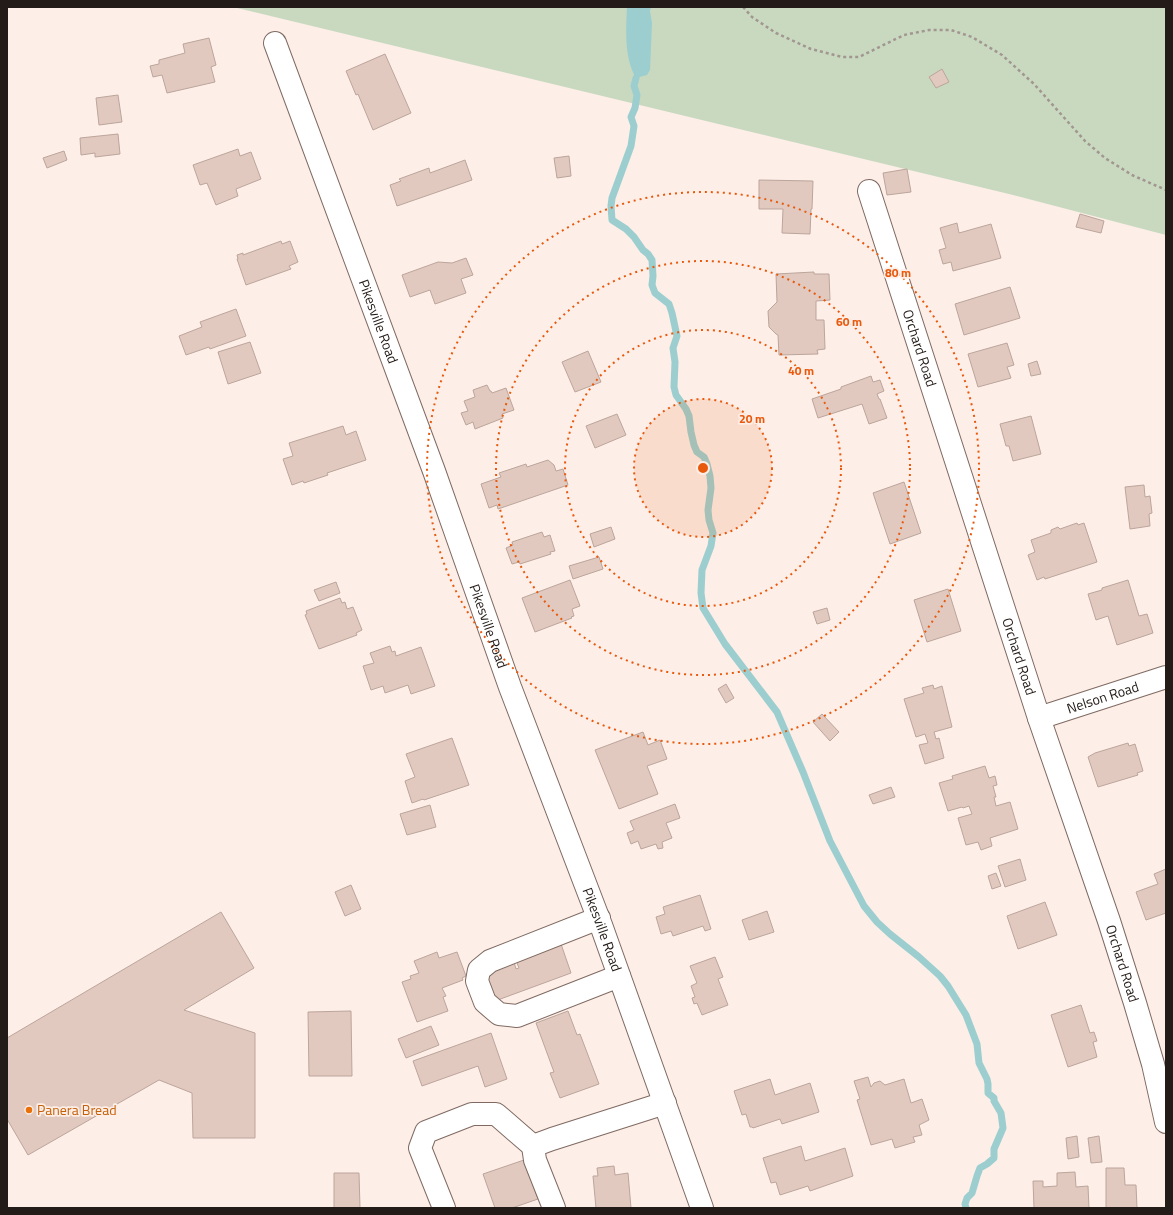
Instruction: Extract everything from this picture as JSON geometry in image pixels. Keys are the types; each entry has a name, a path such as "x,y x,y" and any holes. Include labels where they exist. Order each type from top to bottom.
{"street":[{"name":"Pikesville Road","path":"275,43 434,471 510,687 599,918 702,1208"},
{"name":"Orchard Road","path":"868,191 1039,718 1106,913 1135,1003 1153,1064 1166,1122"},
{"name":"Nelson Road","path":"1039,718 1166,677"},
{"path":"599,918 490,961 479,970 477,981 486,1002 499,1014 517,1016 620,976"},
{"path":"533,1146 665,1103"},
{"path":"444,1208 420,1148 426,1132 472,1114 496,1114 533,1146 536,1160 554,1208"}],"path":[{"path":"743,7 752,17 776,33 811,49 842,57 859,57 904,35 929,30 950,30 972,37 1002,55 1034,84 1086,141 1105,158 1132,174 1166,190"}],"green space":[{"path":"233,7 1166,7 1166,235 1009,194"}],"water":[{"path":"627,7 651,7 650,11 652,23 650,70 647,75 636,78 629,62 626,34"}],"building":[{"path":"209,38 216,65 211,67 215,82 167,93 162,75 153,77 150,66 159,64 159,60 185,53 183,44"},
{"path":"385,54 411,113 373,130 358,94 356,95 346,71"},
{"path":"942,69 949,82 936,88 929,77"},
{"path":"118,95 122,122 99,125 96,98"},
{"path":"118,134 120,154 95,157 95,153 81,155 80,138"},
{"path":"238,149 240,156 251,152 261,179 236,189 238,196 216,205 207,183 200,185 193,165"},
{"path":"64,151 67,160 47,168 43,158"},
{"path":"569,156 571,176 557,178 554,158"},
{"path":"465,160 472,180 397,206 390,185 401,181 399,179 429,168 430,173"},
{"path":"907,169 911,192 887,195 883,173"},
{"path":"759,180 813,181 810,234 782,233 783,209 759,209"},
{"path":"1080,214 1104,221 1101,233 1076,227"},
{"path":"957,223 959,233 991,224 1001,258 953,271 951,262 943,264 939,250 946,248 940,228"},
{"path":"281,241 282,244 290,241 298,262 289,266 291,269 246,285 237,255 243,253 243,255"},
{"path":"466,258 473,275 461,279 466,293 435,304 430,290 410,297 402,275 438,262 452,263"},
{"path":"814,272 814,274 829,274 830,300 816,301 816,320 824,320 825,349 817,350 818,354 779,355 778,335 769,327 768,311 777,302 776,274"},
{"path":"1010,287 1020,318 964,335 955,304"},
{"path":"236,309 246,336 210,349 209,347 186,355 179,336 202,327 200,322"},
{"path":"250,342 261,373 228,384 218,352"},
{"path":"1007,343 1014,365 1007,367 1011,378 978,387 968,354"},
{"path":"588,351 601,382 575,392 562,362"},
{"path":"1037,361 1041,374 1031,376 1028,364"},
{"path":"871,376 873,382 880,380 884,391 877,394 887,418 869,424 862,404 818,418 812,399 841,389 841,387"},
{"path":"487,385 492,393 506,388 514,410 502,414 503,418 475,429 473,422 466,425 461,413 468,411 464,401 475,397 473,390"},
{"path":"617,414 626,435 595,448 586,426"},
{"path":"1031,416 1041,454 1013,461 1009,446 1006,446 1000,424"},
{"path":"343,426 346,435 356,431 366,460 327,473 328,475 304,483 303,481 292,485 283,459 293,456 289,443"},
{"path":"548,460 554,465 556,471 563,469 568,485 498,509 497,505 489,508 481,484 501,477 499,473 526,464 527,467"},
{"path":"904,482 921,533 890,544 873,493"},
{"path":"1144,485 1145,497 1150,496 1152,513 1149,514 1150,526 1130,529 1125,487"},
{"path":"1077,523 1078,525 1084,523 1097,562 1045,579 1044,577 1037,580 1028,555 1035,552 1031,540 1051,533 1051,530 1058,527 1060,529"},
{"path":"611,527 615,539 594,547 590,534"},
{"path":"542,532 544,537 550,535 555,551 550,552 551,554 520,564 519,562 512,564 506,548 513,545 512,542"},
{"path":"599,557 603,569 573,579 569,566"},
{"path":"570,580 580,606 572,609 574,616 535,632 522,598"},
{"path":"1128,580 1139,616 1147,614 1153,633 1117,645 1108,616 1096,620 1088,594"},
{"path":"336,582 340,593 319,601 314,590"},
{"path":"948,589 961,631 927,642 914,600"},
{"path":"340,598 342,603 345,602 347,609 353,607 362,630 356,633 357,635 319,649 305,615 307,614 306,611"},
{"path":"827,608 830,620 817,624 813,612"},
{"path":"390,646 392,652 395,651 396,656 421,647 435,686 411,694 408,685 385,693 383,686 371,690 363,666 374,663 370,653"},
{"path":"726,684 734,698 726,703 718,689"},
{"path":"933,685 934,689 942,686 952,727 934,732 936,739 939,738 944,758 925,764 919,745 928,743 925,734 916,737 904,699 924,693 922,688"},
{"path":"822,714 839,732 830,741 813,722"},
{"path":"643,732 648,745 660,740 667,759 647,766 658,794 619,809 595,750"},
{"path":"452,738 469,785 412,803 405,781 415,777 406,754"},
{"path":"1128,743 1129,746 1135,744 1143,771 1137,773 1138,775 1098,787 1088,757 1095,753"},
{"path":"985,766 989,778 995,776 997,785 993,786 996,797 994,797 996,806 1010,802 1018,829 990,838 992,846 981,850 978,842 966,845 958,818 972,814 969,806 948,811 939,783 953,779 952,776"},
{"path":"891,787 895,797 873,804 869,795"},
{"path":"675,804 680,818 666,823 672,838 662,842 663,848 658,849 656,844 641,849 638,841 631,844 627,833 634,830 630,821"},
{"path":"430,805 436,827 407,835 400,814"},
{"path":"1020,859 1026,880 1005,887 998,866"},
{"path":"1166,869 1166,913 1146,920 1136,892 1158,884 1154,874"},
{"path":"996,873 1001,886 992,889 988,876"},
{"path":"351,885 361,909 345,916 335,892"},
{"path":"700,895 711,929 705,931 703,926 673,936 671,931 661,934 656,917 665,914 663,907"},
{"path":"1045,902 1057,935 1018,949 1007,916"},
{"path":"767,911 774,932 749,940 742,920"},
{"path":"221,912 254,968 184,1010 255,1033 255,1138 193,1138 192,1093 159,1080 28,1155 7,1119 7,1038"},
{"path":"561,944 571,973 495,1001 485,972 514,962 516,969 519,968 515,958"},
{"path":"437,952 439,958 457,952 466,976 462,978 463,980 442,988 446,996 443,997 448,1011 417,1022 402,982 411,979 410,976 419,973 414,961"},
{"path":"715,957 723,977 718,979 728,1005 702,1015 697,1003 694,1004 692,998 695,997 691,986 697,983 690,966"},
{"path":"1081,1005 1090,1033 1094,1032 1097,1041 1093,1042 1097,1057 1068,1067 1051,1015"},
{"path":"351,1011 352,1076 309,1076 308,1012"},
{"path":"568,1011 577,1035 580,1034 599,1084 560,1098 550,1073 554,1072 536,1023"},
{"path":"431,1026 439,1045 406,1058 398,1039"},
{"path":"491,1033 507,1079 485,1087 478,1066 422,1086 413,1061"},
{"path":"868,1077 871,1087 874,1083 880,1081 885,1085 904,1079 911,1103 922,1099 929,1120 919,1125 922,1135 913,1137 915,1142 895,1148 892,1139 871,1145 857,1100 860,1099 854,1081"},
{"path":"770,1079 775,1095 810,1083 819,1112 782,1124 780,1119 753,1128 750,1127 746,1114 742,1115 734,1091"},
{"path":"1077,1136 1079,1157 1068,1159 1066,1138"},
{"path":"1099,1136 1102,1162 1091,1163 1088,1138"},
{"path":"801,1146 805,1161 845,1148 853,1176 810,1191 808,1186 780,1195 776,1182 771,1183 763,1158"},
{"path":"524,1160 538,1199 512,1208 495,1208 483,1174"},
{"path":"614,1166 615,1175 628,1173 631,1208 596,1208 593,1176 598,1176 597,1168"},
{"path":"1106,1168 1124,1168 1125,1185 1136,1185 1137,1208 1106,1208"},
{"path":"1075,1172 1076,1187 1088,1186 1089,1208 1034,1208 1033,1181 1043,1181 1043,1187 1057,1186 1057,1173"},
{"path":"334,1173 359,1173 360,1208 334,1208"}],"waterway":[{"path":"636,78 634,86 637,95 635,108 631,117 634,126 631,146 612,198 612,220 626,229 652,260 652,285 655,293 669,304 672,313 677,336 673,348 675,362 674,387 676,395 689,416 694,445 697,452 704,457 710,476 711,488 708,510 713,533 711,546 702,570 701,593 703,608 725,644 777,712 803,772 830,841 864,906 877,922 890,934 940,976 966,1015 977,1044 979,1063 987,1079 988,1093 994,1098 994,1101 1001,1113 1003,1128 994,1149 994,1158 980,1168 972,1193 967,1198 965,1204 966,1208"}],"place":[{"name":"Panera Bread","path":"29,1110"}]}
